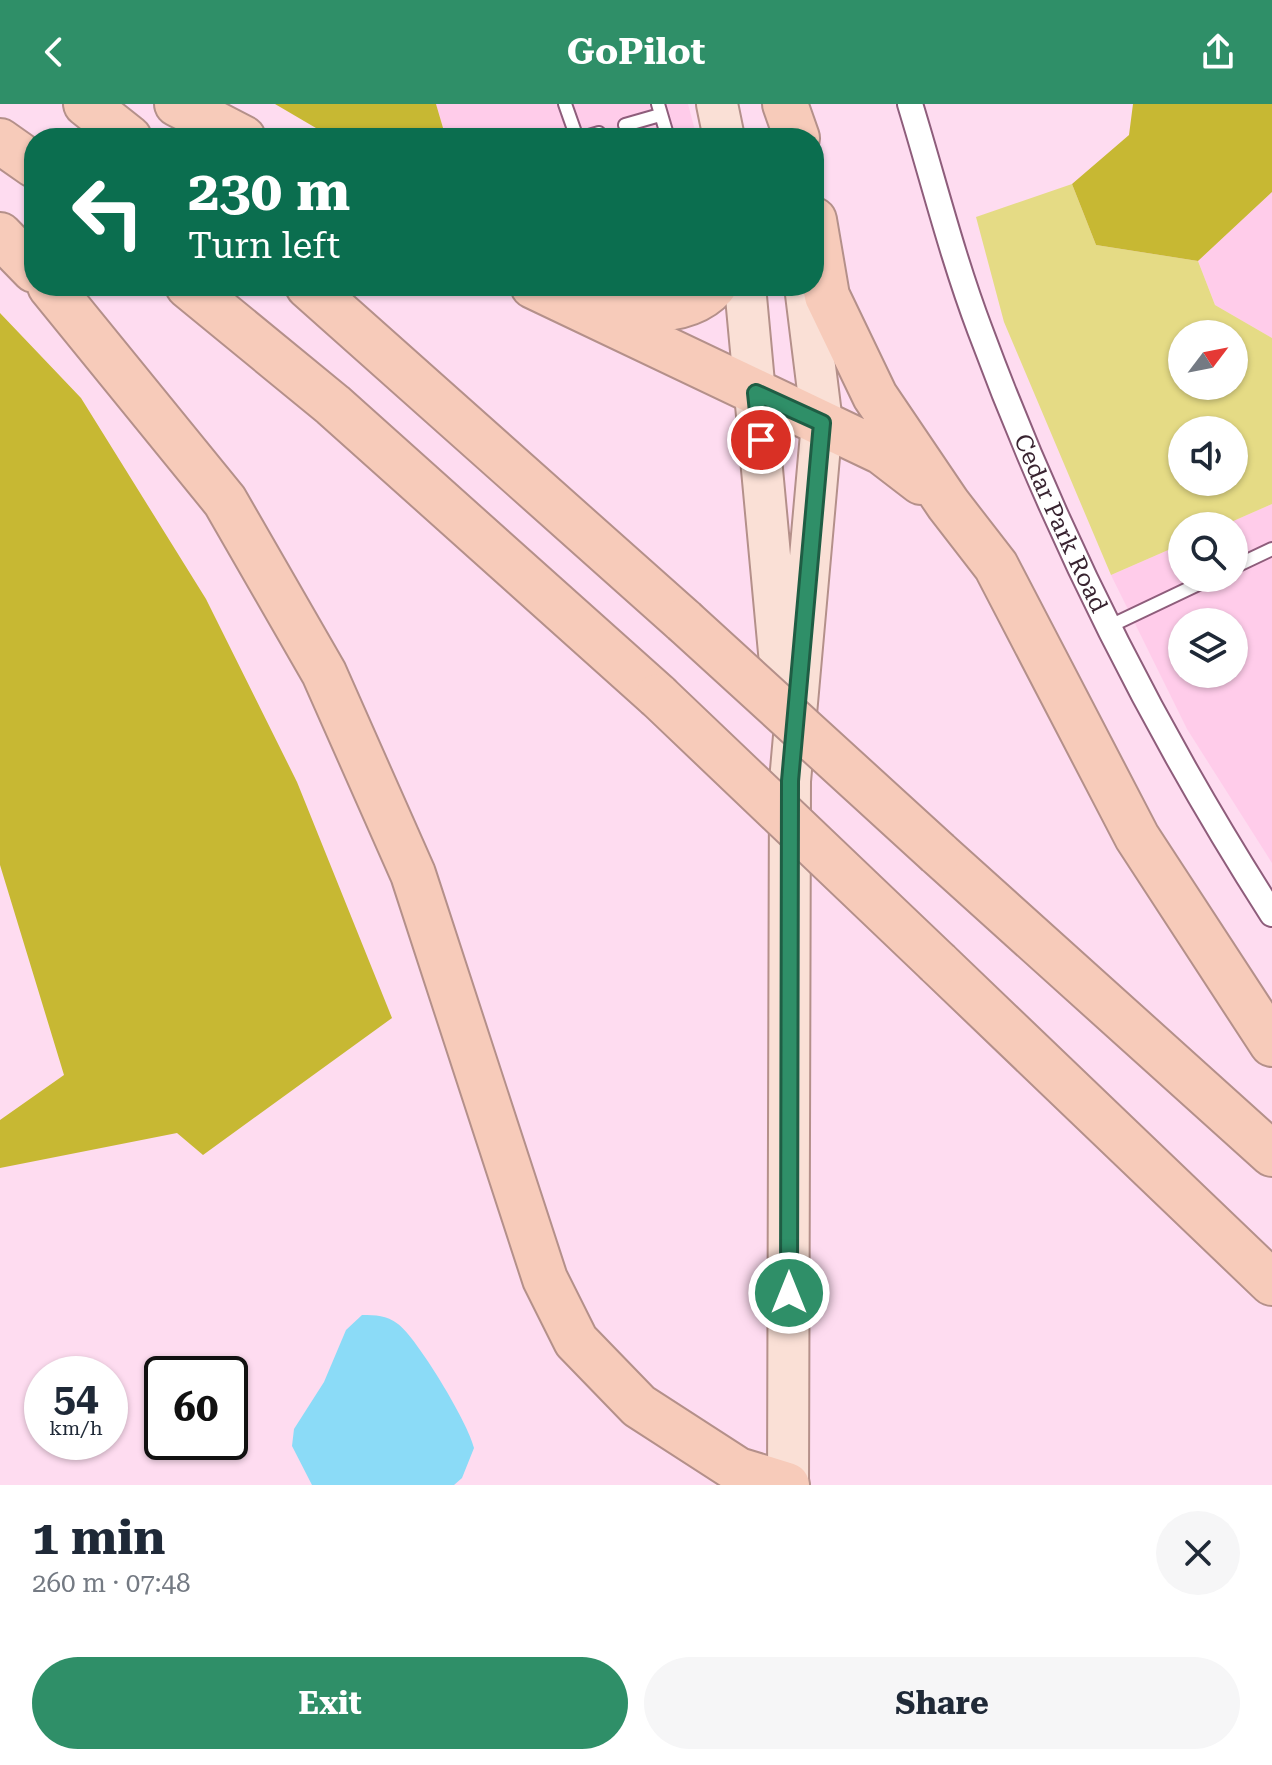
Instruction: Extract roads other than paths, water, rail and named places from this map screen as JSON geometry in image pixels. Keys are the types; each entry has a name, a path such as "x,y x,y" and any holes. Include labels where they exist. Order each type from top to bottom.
{"highway":[{"path":"86,104 116,128"},
{"path":"177,104 224,128"},
{"path":"785,104 793,128"},
{"path":"0,141 24,158"},
{"path":"0,235 24,260"},
{"path":"824,278 827,296 875,396 948,504 996,566 1137,837 1272,1044"},
{"path":"58,296 225,501 324,673 413,874 545,1279 576,1341 639,1406 738,1470 788,1485"},
{"path":"200,296 333,405 658,696 1272,1283"},
{"path":"319,296 684,621 1272,1154"},
{"path":"555,296 882,452 948,504"},
{"path":"571,296 630,310 677,307 696,296"}],"main road":[{"path":"717,104 722,128"},
{"path":"778,104 782,128"},
{"path":"746,296 790,781"},
{"path":"788,1485 790,781 822,423 806,296"}],"street":[{"name":"Cedar Park Road","path":"910,104 979,329 1108,627 1158,726 1272,914"}],"lane":[{"path":"567,104 575,128"},
{"path":"625,125 659,109"},
{"path":"1248,560 1272,549"},
{"path":"1108,627 1182,592"}],"water":[{"path":"362,1315 389,1319 407,1332 453,1402 474,1448 462,1478 454,1485 312,1485 292,1446 294,1429 324,1382 346,1330"}]}
